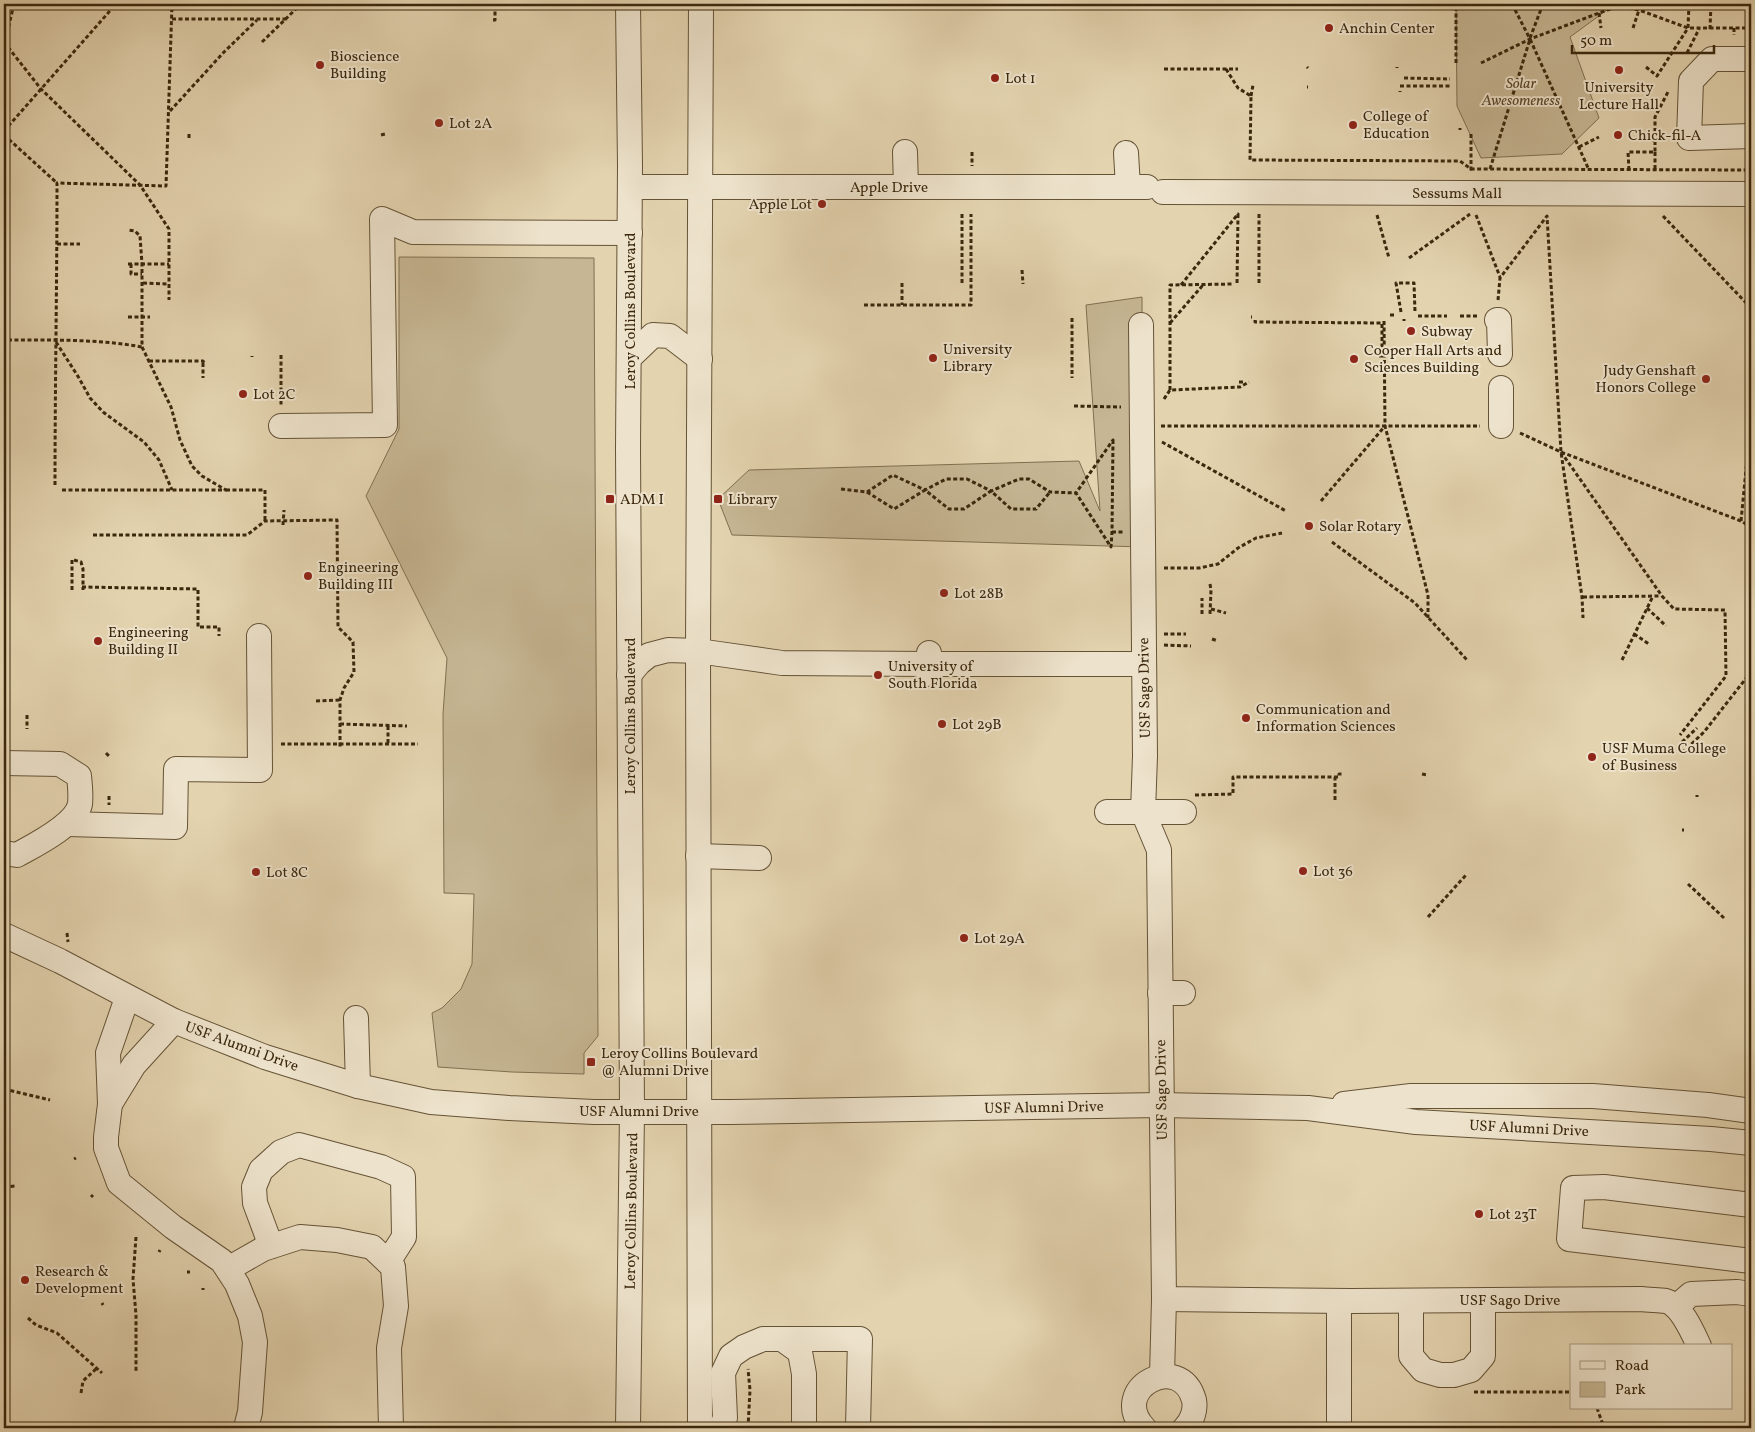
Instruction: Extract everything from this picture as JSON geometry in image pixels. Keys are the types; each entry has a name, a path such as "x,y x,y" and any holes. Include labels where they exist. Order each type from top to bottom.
{"street":[{"name":"Leroy Collins Boulevard","path":"628,4 630,187 628,448 632,1111 628,1428"},
{"path":"700,1428 698,651 701,4"},
{"path":"1751,59 1712,59 1691,81 1689,138 1751,136"},
{"path":"905,152 906,187"},
{"path":"1126,153 1146,189"},
{"name":"Apple Drive","path":"630,187 1146,189"},
{"name":"Sessums Mall","path":"1146,189 1751,194"},
{"path":"281,418 385,425 382,219 413,232 630,233"},
{"path":"1491,314 1500,320 1500,354"},
{"name":"USF Sago Drive","path":"1141,325 1145,780 1143,812 1159,850 1172,993 1161,1105 1164,1299 1339,1301 1641,1299 1668,1302 1681,1314"},
{"path":"630,357 653,335 670,336 700,359"},
{"path":"1501,388 1501,426"},
{"path":"68,824 175,828 176,768 260,770 259,636"},
{"path":"629,675 639,663 650,656 668,650 698,651 718,656 782,663 1144,664"},
{"path":"4,763 60,764 80,776 83,790 80,805 68,824 17,855 4,853"},
{"path":"1107,812 1143,812 1186,803"},
{"path":"698,856 759,858"},
{"name":"USF Alumni Drive","path":"4,934 174,1021 265,1057 358,1086 431,1102 594,1112 1161,1105 1308,1108 1416,1122 1751,1143"},
{"path":"127,998 108,1053 110,1104 106,1148 119,1183 173,1227 222,1261 237,1284 250,1316 255,1342 250,1412 246,1428"},
{"path":"356,1018 358,1086"},
{"path":"110,1104 134,1065 174,1021"},
{"name":"USF Alumni Drive","path":"1308,1108 1411,1096 1593,1096 1708,1105 1751,1111"},
{"path":"271,1246 255,1203 254,1188 261,1170 281,1152 299,1145 381,1167 403,1177 404,1237 388,1262"},
{"path":"1751,1205 1604,1186 1573,1188 1569,1239 1751,1261"},
{"path":"228,1269 263,1249 300,1237 337,1240 372,1247 388,1262 395,1272 396,1306 389,1348 391,1428"},
{"path":"1698,1344 1681,1314 1691,1294 1744,1293"},
{"path":"1162,1376 1164,1299"},
{"path":"1339,1301 1339,1428"},
{"path":"1411,1301 1411,1356 1423,1370 1440,1375 1454,1375 1471,1370 1483,1356 1483,1301"},
{"path":"721,1428 725,1418 723,1373 731,1356 744,1346 764,1339 860,1339 858,1428"},
{"path":"782,1339 800,1352 804,1374 804,1428"},
{"path":"1138,1423 1134,1406 1136,1396 1144,1384 1151,1379 1162,1376 1180,1380 1188,1387 1195,1404 1190,1424"}],"path":[{"path":"14,4 4,43 42,89 140,185 169,229 169,300"},
{"path":"116,4 4,133 57,183 166,186 172,4"},
{"path":"262,42 301,4"},
{"path":"493,20 495,20 495,4"},
{"path":"1456,4 1456,63"},
{"path":"1512,4 1590,170"},
{"path":"1490,170 1530,39 1543,4"},
{"path":"1646,67 1657,76 1688,28 1689,4"},
{"path":"1710,29 1711,4"},
{"path":"1481,63 1530,39 1622,6 1639,10 1688,28 1751,28"},
{"path":"1633,28 1639,10"},
{"path":"1599,13 1601,28"},
{"path":"172,19 287,19"},
{"path":"169,112 257,20"},
{"path":"1734,28 1734,35"},
{"path":"1686,55 1699,29"},
{"path":"1164,69 1238,69"},
{"path":"1226,69 1238,88 1250,96"},
{"path":"1404,78 1450,79"},
{"path":"1655,170 1655,118 1673,82"},
{"path":"1253,85 1250,96 1250,160 1460,161 1471,170 1751,170"},
{"path":"1400,86 1450,86"},
{"path":"189,134 189,140"},
{"path":"1471,134 1471,170"},
{"path":"1579,147 1599,137"},
{"path":"1645,140 1655,140"},
{"path":"972,152 972,172"},
{"path":"1629,170 1628,152 1654,152"},
{"path":"55,485 57,183"},
{"path":"962,214 962,283"},
{"path":"864,305 961,307 971,305 971,214"},
{"path":"1180,285 1238,214 1237,285"},
{"path":"1259,214 1259,285"},
{"path":"1377,214 1389,258"},
{"path":"1409,258 1470,215"},
{"path":"1476,216 1500,278"},
{"path":"1460,316 1491,314 1500,278 1547,216 1561,452 1582,597 1583,618"},
{"path":"1663,216 1751,308"},
{"path":"128,230 135,231 140,236 142,347 171,407 180,440 192,466 202,476 226,490"},
{"path":"57,244 80,244"},
{"path":"142,274 131,274 130,264 169,264"},
{"path":"1022,270 1023,284"},
{"path":"142,283 169,284"},
{"path":"902,283 902,305"},
{"path":"1401,312 1396,283 1414,283 1414,312"},
{"path":"1160,404 1170,390 1170,285 1233,284"},
{"path":"1170,324 1203,285"},
{"path":"128,316 150,317"},
{"path":"1418,316 1448,316"},
{"path":"1072,318 1072,378"},
{"path":"1253,319 1255,322 1382,322 1382,346 1384,346"},
{"path":"1384,321 1385,426 1428,595 1428,618"},
{"path":"8,340 55,340 128,344 142,347"},
{"path":"55,340 80,378 90,398 104,412 144,442 159,460 172,490"},
{"path":"281,356 281,418"},
{"path":"1379,356 1384,356"},
{"path":"149,361 203,361 203,378"},
{"path":"1162,386 1170,390 1240,387 1246,382 1239,382"},
{"path":"1074,406 1119,407"},
{"path":"1741,521 1751,419"},
{"path":"1156,426 1501,426 1561,452 1741,521 1751,527"},
{"path":"1321,502 1385,426"},
{"path":"1156,439 1286,511"},
{"path":"1113,440 1111,547 1076,493 1113,440"},
{"path":"1561,452 1662,596 1674,609 1725,610 1726,676 1680,734"},
{"path":"867,492 893,475 925,490 949,509 964,509 992,491 1019,479 1030,479 1050,492 1076,493"},
{"path":"841,490 867,492 894,509 946,479 968,479 992,491 1011,509 1036,509 1050,492"},
{"path":"62,490 265,490 265,521"},
{"path":"283,525 284,510"},
{"path":"93,535 247,535 265,521 337,520 338,626 353,642 354,672 344,688 340,700 340,748"},
{"path":"1156,568 1199,568 1218,564 1238,548 1256,538 1282,533"},
{"path":"1332,542 1414,603 1467,660"},
{"path":"72,590 73,560 81,562 83,570 82,589 198,589 198,627 219,627 219,636"},
{"path":"1210,584 1210,614"},
{"path":"1622,660 1653,596"},
{"path":"1582,597 1662,596"},
{"path":"1202,598 1202,614"},
{"path":"1647,608 1666,626"},
{"path":"1211,609 1226,613"},
{"path":"1170,634 1186,634"},
{"path":"1634,634 1649,644"},
{"path":"1212,639 1218,641"},
{"path":"1168,646 1191,646"},
{"path":"1682,753 1704,732 1751,672"},
{"path":"316,701 340,700"},
{"path":"27,715 27,729"},
{"path":"340,724 407,726"},
{"path":"388,726 388,744"},
{"path":"1682,742 1697,728"},
{"path":"281,744 418,744"},
{"path":"1271,777 1276,773"},
{"path":"1422,774 1428,775"},
{"path":"1186,803 1234,794 1234,777 1340,776 1335,800"},
{"path":"1428,917 1466,875"},
{"path":"1688,884 1724,918"},
{"path":"67,933 68,944"},
{"path":"4,1089 50,1100"},
{"path":"4,1187 15,1186"},
{"path":"136,1237 132,1278 136,1315 136,1373"},
{"path":"28,1318 36,1325 57,1333 102,1373"},
{"path":"748,1361 750,1390 748,1428"},
{"path":"80,1393 83,1381 97,1368"},
{"path":"1466,1392 1570,1392"},
{"path":"1597,1410 1603,1425"}],"green space":[{"name":"Solar Awesomeness","path":"1456,4 1608,4 1607,10 1570,37 1599,118 1562,154 1481,158 1457,106"},
{"path":"399,257 594,258 598,1036 584,1053 584,1074 438,1067 432,1013 442,1008 461,989 472,964 474,894 444,893 443,714 447,658 366,496 399,429"},
{"path":"1142,297 1143,547 732,535 718,499 749,470 1079,461 1100,511 1086,305"}],"place":[{"name":"Anchin Center","path":"1329,28"},
{"name":"Bioscience Building","path":"320,65"},
{"name":"University Lecture Hall","path":"1619,70"},
{"name":"Lot 1","path":"995,78"},
{"name":"Lot 2A","path":"439,123"},
{"name":"College of Education","path":"1353,125"},
{"name":"Chick-fil-A","path":"1618,135"},
{"name":"Apple Lot","path":"822,204"},
{"name":"Subway","path":"1411,331"},
{"name":"University Library","path":"933,358"},
{"name":"Cooper Hall Arts and Sciences Building","path":"1354,359"},
{"name":"Judy Genshaft Honors College","path":"1706,379"},
{"name":"Lot 2C","path":"243,394"},
{"name":"ADM I","path":"610,499"},
{"name":"Library","path":"718,499"},
{"name":"Solar Rotary","path":"1309,526"},
{"name":"Engineering Building III","path":"308,576"},
{"name":"Lot 28B","path":"944,593"},
{"name":"Engineering Building II","path":"98,641"},
{"name":"University of South Florida","path":"878,675"},
{"name":"Communication and Information Sciences","path":"1246,718"},
{"name":"Lot 29B","path":"942,724"},
{"name":"USF Muma College of Business","path":"1592,757"},
{"name":"Lot 36","path":"1303,871"},
{"name":"Lot 8C","path":"256,872"},
{"name":"Lot 29A","path":"964,938"},
{"name":"Leroy Collins Boulevard @ Alumni Drive","path":"591,1062"},
{"name":"Lot 23T","path":"1479,1214"},
{"name":"Research & Development","path":"25,1280"}]}
